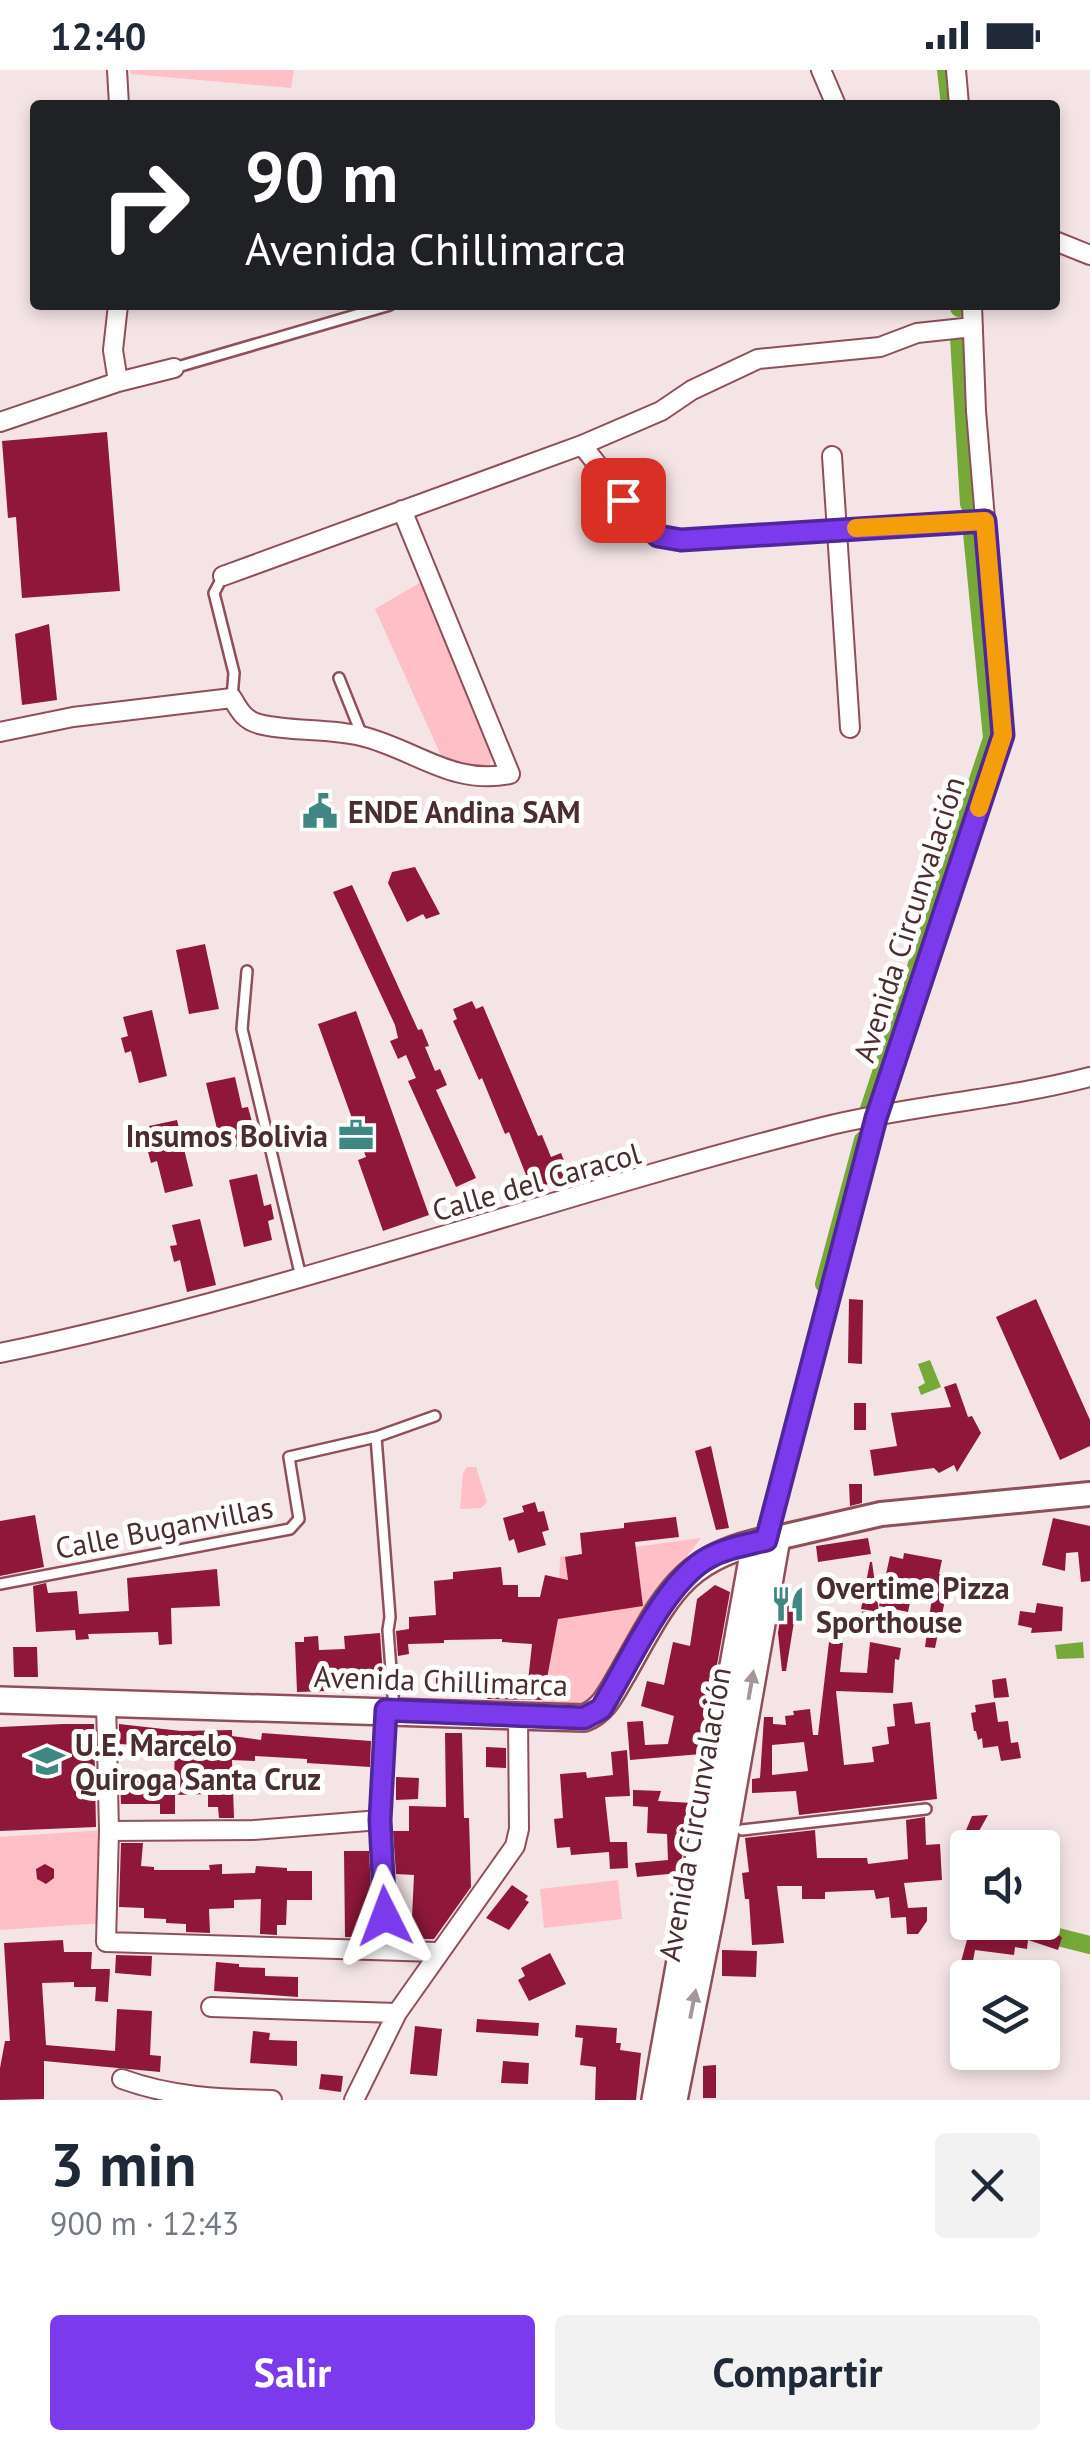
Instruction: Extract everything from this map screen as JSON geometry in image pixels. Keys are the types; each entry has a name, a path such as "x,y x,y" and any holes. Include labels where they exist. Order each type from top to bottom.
{"main road":[{"name":"Avenida Chillimarca","path":"0,1700 584,1718 601,1709 656,1616 689,1571 721,1552 766,1541"},
{"name":"Avenida Circunvalación","path":"674,2100 733,1830 766,1541"},
{"name":"Avenida Circunvalación","path":"655,2100 766,1541"}],"street":[{"path":"117,70 119,100"},
{"path":"820,70 834,100"},
{"path":"956,70 959,100"},
{"path":"1060,243 1090,256"},
{"path":"118,310 114,350 118,382"},
{"name":"Avenida Circunvalación","path":"766,1541 876,1118 1003,735 972,310"},
{"path":"223,576 582,445 661,411 692,390 758,360 880,347 917,333 972,328"},
{"path":"0,422 118,382 174,368"},
{"path":"582,445 623,500 658,536 681,540 985,521"},
{"path":"832,456 850,728"},
{"path":"0,732 73,717 232,698 242,715 259,724 362,736 464,776 484,780 510,774 402,510"},
{"name":"Calle del Caracol","path":"0,1353 301,1277 808,1131 1033,1092 1090,1077"},
{"name":"Avenida Chillimarca","path":"766,1541 881,1514 1090,1494"},
{"path":"106,1702 106,1942 437,1952"},
{"path":"386,1948 380,1820 390,1711"},
{"path":"354,2100 397,2013 518,1838 518,1717"},
{"path":"109,1832 253,1830 380,1820"},
{"path":"211,2007 397,2013"},
{"path":"122,2079 148,2089 206,2098 272,2100"}],"lane":[{"path":"174,368 373,310"},
{"path":"223,576 214,593 234,672 232,698"},
{"path":"339,678 362,736"},
{"path":"246,971 242,1029 301,1277"},
{"name":"Calle Buganvillas","path":"0,1584 290,1529 299,1519 289,1458 376,1437 435,1416"},
{"path":"376,1437 390,1616 390,1711"},
{"path":"733,1830 926,1808"}],"shaded area":[{"path":"130,70 294,70 291,88 131,74"},
{"path":"421,582 493,751 489,767 481,772 443,760 375,609"},
{"path":"930,1360 941,1387 921,1395 918,1387 925,1383 918,1364"},
{"path":"467,1467 476,1467 487,1502 481,1508 460,1509"},
{"path":"701,1538 632,1628 606,1684 593,1701 577,1708 542,1705 558,1618 560,1557"},
{"path":"862,1611 890,1617 887,1632 859,1626"},
{"path":"1083,1642 1084,1658 1057,1659 1055,1645"},
{"path":"103,1830 104,1923 0,1930 0,1837"},
{"path":"618,1880 622,1919 544,1928 540,1889"}],"building":[{"path":"107,432 120,591 22,598 16,517 8,518 2,441"},
{"path":"49,624 57,700 22,705 15,634"},
{"path":"415,867 440,914 426,919 423,914 407,922 388,883 392,872"},
{"path":"352,885 418,1030 422,1029 435,1071 440,1069 447,1085 436,1090 476,1178 456,1187 408,1081 416,1078 406,1055 398,1059 390,1041 398,1038 395,1025 333,892"},
{"path":"205,944 219,1009 189,1014 176,950"},
{"path":"472,1001 476,1009 483,1006 538,1136 542,1135 551,1157 561,1153 570,1176 532,1190 509,1132 505,1134 453,1021 457,1019 453,1009"},
{"path":"152,1010 167,1076 139,1083 131,1051 125,1053 121,1038 128,1036 123,1017"},
{"path":"356,1011 429,1215 383,1231 358,1160 366,1157 318,1024"},
{"path":"235,1077 242,1108 248,1107 252,1122 245,1124 250,1143 222,1150 206,1083"},
{"path":"177,1120 193,1186 165,1193 157,1161 151,1163 147,1148 154,1146 149,1126"},
{"path":"257,1174 264,1206 271,1204 274,1219 268,1221 272,1240 244,1247 229,1180"},
{"path":"200,1219 216,1285 187,1292 180,1260 174,1262 170,1246 177,1245 172,1225"},
{"path":"849,1299 863,1300 862,1364 848,1363"},
{"path":"1036,1299 1090,1420 1090,1446 1060,1460 996,1317"},
{"path":"956,1383 968,1417 972,1416 981,1433 957,1472 954,1465 939,1473 934,1468 874,1476 870,1450 897,1446 891,1413 951,1407 944,1387"},
{"path":"854,1403 866,1403 866,1430 854,1430"},
{"path":"711,1446 729,1528 716,1530 695,1451"},
{"path":"849,1484 862,1484 862,1503 850,1506"},
{"path":"535,1502 538,1512 544,1511 549,1530 542,1532 546,1545 518,1553 514,1539 509,1541 503,1518 524,1512 522,1506"},
{"path":"35,1515 44,1567 0,1576 0,1521"},
{"path":"676,1517 679,1537 635,1542 643,1606 558,1619 543,1700 487,1699 487,1691 527,1691 532,1644 502,1639 444,1640 408,1644 409,1654 398,1656 396,1631 409,1629 409,1617 436,1615 434,1581 453,1579 453,1572 501,1567 503,1585 518,1585 518,1597 540,1597 545,1575 568,1580 565,1557 582,1554 580,1533"},
{"path":"1053,1518 1090,1526 1090,1581 1081,1582 1078,1552 1066,1553 1065,1571 1042,1565"},
{"path":"868,1538 871,1554 818,1562 816,1546"},
{"path":"904,1553 942,1560 939,1574 950,1576 935,1648 925,1647 934,1583 915,1579 908,1612 879,1606 890,1556 903,1559"},
{"path":"872,1562 879,1612 861,1609"},
{"path":"217,1569 220,1606 171,1608 172,1644 159,1645 158,1632 88,1634 89,1639 76,1640 75,1630 36,1632 33,1586 46,1583 48,1593 77,1591 79,1614 129,1611 127,1578"},
{"path":"715,1585 730,1592 701,1754 630,1760 627,1722 643,1721 645,1745 668,1744 674,1716 641,1706 647,1681 664,1685 673,1642 690,1646 697,1599"},
{"path":"798,1597 786,1671 782,1671 778,1633 783,1600"},
{"path":"1037,1603 1063,1607 1062,1631 1031,1633 1032,1628 1018,1625 1020,1611 1035,1613"},
{"path":"380,1633 384,1689 297,1692 295,1642 318,1636 319,1650 345,1649 344,1636"},
{"path":"829,1642 843,1643 840,1672 867,1673 870,1642 901,1648 899,1660 895,1659 893,1693 836,1691 844,1765 874,1762 872,1747 889,1744 887,1727 895,1726 893,1704 912,1702 915,1724 930,1722 937,1799 799,1815 796,1791 752,1793 752,1779 760,1778 764,1717 773,1717 773,1724 786,1725 785,1716 810,1709 813,1735 818,1735","holes":["804,1742 808,1771 772,1775 772,1745"]},
{"path":"13,1647 37,1647 38,1677 14,1677"},
{"path":"436,1676 455,1676 455,1691 436,1691"},
{"path":"1006,1678 1009,1697 994,1698 992,1680"},
{"path":"995,1702 998,1722 1008,1721 1011,1743 1018,1742 1021,1758 1001,1761 998,1746 983,1748 982,1738 978,1740 971,1713 976,1712 975,1705"},
{"path":"94,1724 96,1827 0,1831 0,1727"},
{"path":"119,1724 181,1731 232,1730 232,1736 261,1740 262,1733 371,1741 370,1767 255,1756 255,1761 232,1760 234,1818 219,1818 218,1807 208,1807 208,1794 175,1795 175,1814 160,1814 160,1804 121,1804 120,1778 174,1781 175,1747 119,1744"},
{"path":"445,1733 462,1733 471,1887 434,1939 411,1939 414,1875 396,1874 393,1831 409,1831 409,1806 446,1807"},
{"path":"486,1747 506,1748 506,1768 486,1767"},
{"path":"627,1750 630,1796 605,1797 610,1842 627,1842 628,1868 610,1869 609,1852 571,1855 570,1847 557,1848 554,1819 563,1818 560,1774 586,1772 587,1778 613,1775 611,1752"},
{"path":"396,1777 419,1778 418,1799 396,1800"},
{"path":"633,1790 661,1791 658,1801 692,1803 679,1873 637,1877 635,1863 668,1860 667,1834 647,1833 648,1807 633,1806"},
{"path":"988,1815 980,1830 966,1830 972,1816"},
{"path":"925,1817 926,1845 940,1844 942,1880 904,1883 908,1908 927,1907 927,1921 918,1934 907,1934 906,1917 891,1918 889,1897 876,1899 874,1890 825,1892 825,1899 802,1899 802,1886 777,1886 784,1943 752,1945 749,1899 745,1899 742,1873 749,1872 745,1838 815,1830 817,1858 867,1858 868,1864 908,1859 906,1820"},
{"path":"121,1843 143,1843 141,1866 154,1870 210,1870 209,1865 222,1864 222,1874 255,1873 256,1866 312,1871 312,1900 287,1900 286,1925 277,1925 277,1935 260,1934 261,1899 234,1900 234,1908 209,1909 210,1933 186,1932 186,1924 144,1918 144,1908 119,1907"},
{"path":"344,1851 369,1851 373,1927 369,1927 368,1937 345,1937"},
{"path":"45,1864 54,1869 54,1878 46,1884 37,1879 36,1869"},
{"path":"512,1885 528,1896 525,1900 529,1902 509,1930 486,1918"},
{"path":"1060,1936 1062,1937 1058,1950 1028,1940 1060,1940"},
{"path":"63,1940 64,1952 92,1952 91,1969 110,1969 108,2002 95,2001 96,1987 74,1987 74,1982 42,1983 46,2045 115,2051 117,2009 152,2011 150,2055 161,2056 160,2072 44,2061 44,2099 0,2100 0,2068 5,2041 10,2041 4,1943"},
{"path":"967,1940 1028,1940 1027,1949 1015,1947 1014,1955 975,1950 973,1960 961,1960"},
{"path":"722,1950 757,1951 756,1977 722,1976"},
{"path":"550,1953 566,1984 529,2001 518,1980 525,1976 521,1968"},
{"path":"116,1955 152,1956 151,1976 115,1973"},
{"path":"216,1962 265,1968 265,1976 298,1977 298,1997 214,1991"},
{"path":"477,2019 539,2023 538,2036 476,2032"},
{"path":"576,2025 617,2028 616,2043 621,2043 620,2050 641,2053 636,2100 595,2100 596,2067 580,2065 583,2038 575,2037"},
{"path":"415,2026 442,2029 437,2076 410,2074"},
{"path":"253,2031 270,2033 269,2040 297,2041 297,2066 250,2063"},
{"path":"503,2061 529,2063 528,2084 501,2083"},
{"path":"716,2065 716,2098 703,2098 703,2066"},
{"path":"321,2074 343,2076 341,2092 319,2089"}],"waterway":[{"path":"946,70 949,100"},
{"path":"959,338 969,504"},
{"path":"869,1109 992,738 972,533"},
{"path":"824,1284 863,1140"},
{"path":"1060,1938 1090,1945"}],"slow traffic":[{"path":"856,528 985,521 1003,735 979,808"}],"place":[{"name":"ENDE Andina SAM","path":"320,811"},
{"name":"Insumos Bolivia","path":"356,1135"},
{"name":"Overtime Pizza Sporthouse","path":"788,1604"},
{"name":"U.E. Marcelo Quiroga Santa Cruz","path":"47,1761"}],"route":[{"path":"385,1916 380,1820 386,1710 518,1717 584,1718 594,1714 601,1709 656,1616 689,1571 721,1552 766,1540 876,1118 1003,735 985,521 681,540 658,536 623,500"}]}
